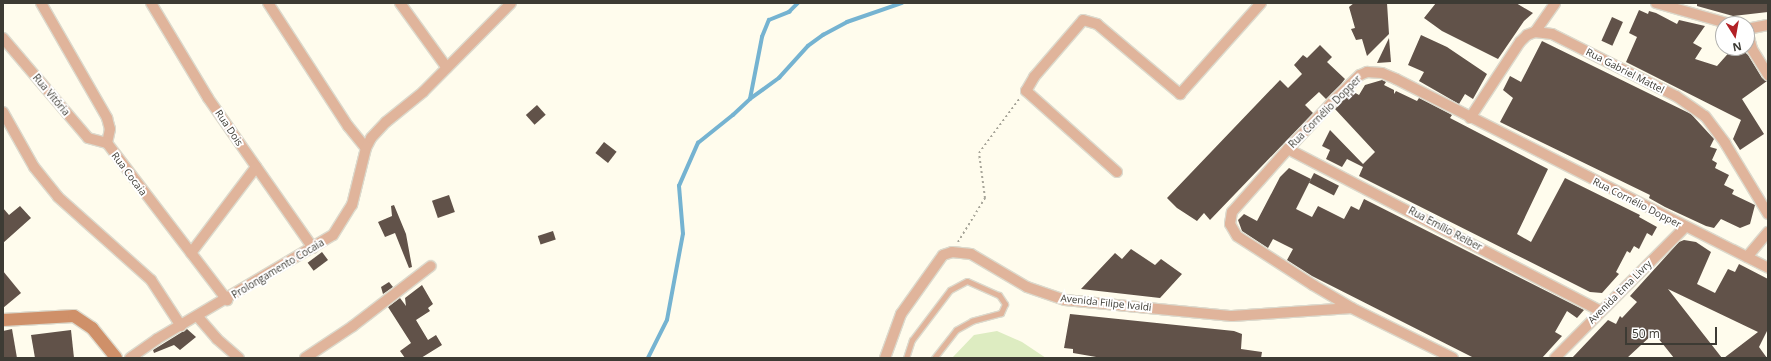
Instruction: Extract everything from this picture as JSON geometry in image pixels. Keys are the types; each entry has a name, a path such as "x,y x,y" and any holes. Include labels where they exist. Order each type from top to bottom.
{"street":[{"name":"Rua Cocaia","path":"41,3 107,118 110,129 107,143 227,300"},
{"name":"Rua Dois","path":"151,3 186,63 313,248"},
{"path":"268,3 348,126 366,148"},
{"path":"400,3 447,68"},
{"name":"Prolongamento Cocaia","path":"130,358 333,235 352,205 366,148 386,122 423,92 511,3"},
{"path":"1117,172 1026,91 1034,77 1083,20 1097,24 1180,94 1261,3"},
{"path":"1470,118 1520,42 1527,35 1535,32 1555,3"},
{"path":"1656,3 1715,20"},
{"path":"1755,28 1768,25"},
{"name":"Rua Gabriel Mattel","path":"1535,32 1552,34 1694,107 1713,124 1768,214"},
{"name":"Rua Vitória","path":"3,38 88,138 107,143"},
{"path":"1755,54 1768,75"},
{"name":"Rua Cornélio Dopper","path":"1452,358 1352,308 1259,252 1232,230 1230,224 1232,212 1288,149 1341,93 1367,72 1382,73 1768,268"},
{"path":"3,112 34,167 58,198 151,280 181,326"},
{"name":"Rua Emílio Reiber","path":"1288,149 1601,311"},
{"path":"191,253 256,167"},
{"name":"Avenida Ema Livry","path":"1555,358 1685,227"},
{"path":"1747,257 1768,232"},
{"path":"885,358 900,314 943,255 952,252"},
{"name":"Avenida Filipe Ivaldi","path":"952,252 971,254 1027,287 1065,300 1232,316 1352,308"},
{"path":"305,358 359,321 431,266"},
{"path":"3,320 74,316 92,328 116,358"},
{"path":"198,317 217,339 239,358"}],"lane":[{"path":"906,358 912,340 950,290 967,281 1000,295 1004,304 1001,313 972,321 956,330 934,358"}],"path":[{"path":"952,252 985,198 979,153 1026,91"}],"green space":[{"path":"997,331 1022,342 1046,358 952,358 974,335"}],"building":[{"path":"1354,3 1387,3 1389,34 1367,56 1362,39 1356,40 1351,29 1355,28 1349,7"},
{"path":"1436,3 1516,3 1533,13 1524,21 1498,59 1442,31 1424,18"},
{"path":"1697,3 1768,3 1768,12 1733,16 1697,6"},
{"path":"1639,10 1648,14 1649,11 1677,24 1679,20 1705,26 1693,43 1702,48 1695,59 1717,66 1726,56 1749,56 1762,78 1767,81 1742,99 1764,134 1740,150 1733,139 1741,120 1626,62 1637,37 1629,33"},
{"path":"1612,17 1623,22 1612,46 1601,41"},
{"path":"1421,35 1447,47 1487,74 1473,99 1465,94 1459,104 1419,81 1424,72 1408,65"},
{"path":"1389,38 1391,62 1377,63"},
{"path":"1542,41 1691,114 1714,139 1710,147 1717,149 1712,160 1717,163 1715,168 1729,175 1724,185 1734,190 1732,194 1755,205 1750,224 1740,228 1721,219 1714,228 1706,226 1665,207 1649,198 1650,195 1500,122 1513,98 1503,90 1510,76 1521,82"},
{"path":"1320,45 1332,57 1327,62 1345,79 1341,84 1326,99 1319,92 1305,105 1313,113 1210,220 1204,213 1197,221 1177,208 1167,198 1280,80 1288,88 1302,74 1294,65 1303,55 1307,58"},
{"path":"1382,80 1386,82 1384,85 1394,90 1394,94 1396,91 1417,101 1419,98 1452,115 1450,118 1548,169 1517,234 1531,242 1565,178 1640,215 1639,217 1657,227 1652,236 1647,233 1639,249 1634,246 1630,253 1627,251 1616,272 1619,274 1602,293 1590,292 1359,176 1363,167 1347,159 1342,167 1326,159 1330,150 1322,146 1330,130 1363,164 1375,152 1335,109 1352,91 1359,95 1365,85"},
{"path":"537,105 546,115 535,125 526,115"},
{"path":"604,142 617,152 608,163 595,153"},
{"path":"1289,168 1311,179 1296,209 1312,217 1318,206 1344,219 1351,206 1359,210 1364,199 1584,310 1577,318 1567,311 1555,332 1562,336 1542,358 1474,358 1312,276 1287,260 1293,249 1273,239 1268,248 1242,231 1238,220 1244,214 1257,221 1280,177"},
{"path":"1314,173 1339,186 1334,196 1309,183"},
{"path":"449,195 455,212 438,218 432,201"},
{"path":"394,205 406,234 412,267 409,268 395,233 385,237 378,222 392,216 391,206"},
{"path":"20,206 31,218 3,243 3,208 9,215"},
{"path":"553,231 556,240 541,245 538,236"},
{"path":"1684,240 1696,242 1711,252 1697,284 1715,293 1728,269 1735,272 1739,264 1768,279 1768,329 1759,347 1767,358 1724,358 1758,332 1668,289 1722,358 1674,358 1654,333 1627,358 1572,358 1608,320 1616,324 1620,316 1622,318 1637,302 1630,296 1679,242"},
{"path":"1131,249 1155,265 1161,259 1182,274 1160,298 1081,289 1115,253 1122,259"},
{"path":"322,252 328,260 314,271 308,263"},
{"path":"3,271 21,293 3,308"},
{"path":"389,282 393,287 383,294 381,287"},
{"path":"422,285 433,304 428,308 430,311 416,320 428,340 436,335 442,345 421,358 405,358 400,351 411,343 388,307 400,298 406,306 405,298"},
{"path":"1070,314 1234,331 1242,334 1241,349 1262,352 1261,358 1102,358 1073,353 1073,349 1064,348"},
{"path":"12,329 17,358 4,358 3,331"},
{"path":"187,329 196,337 180,350 174,345 154,353 153,350"},
{"path":"71,330 74,358 35,358 31,335"}],"waterway":[{"path":"648,358 667,320 683,234 679,186 698,143 733,115 750,99 762,37 769,20 789,12 798,3"},
{"path":"750,99 779,78 808,46 823,35 847,22 902,3"}]}
